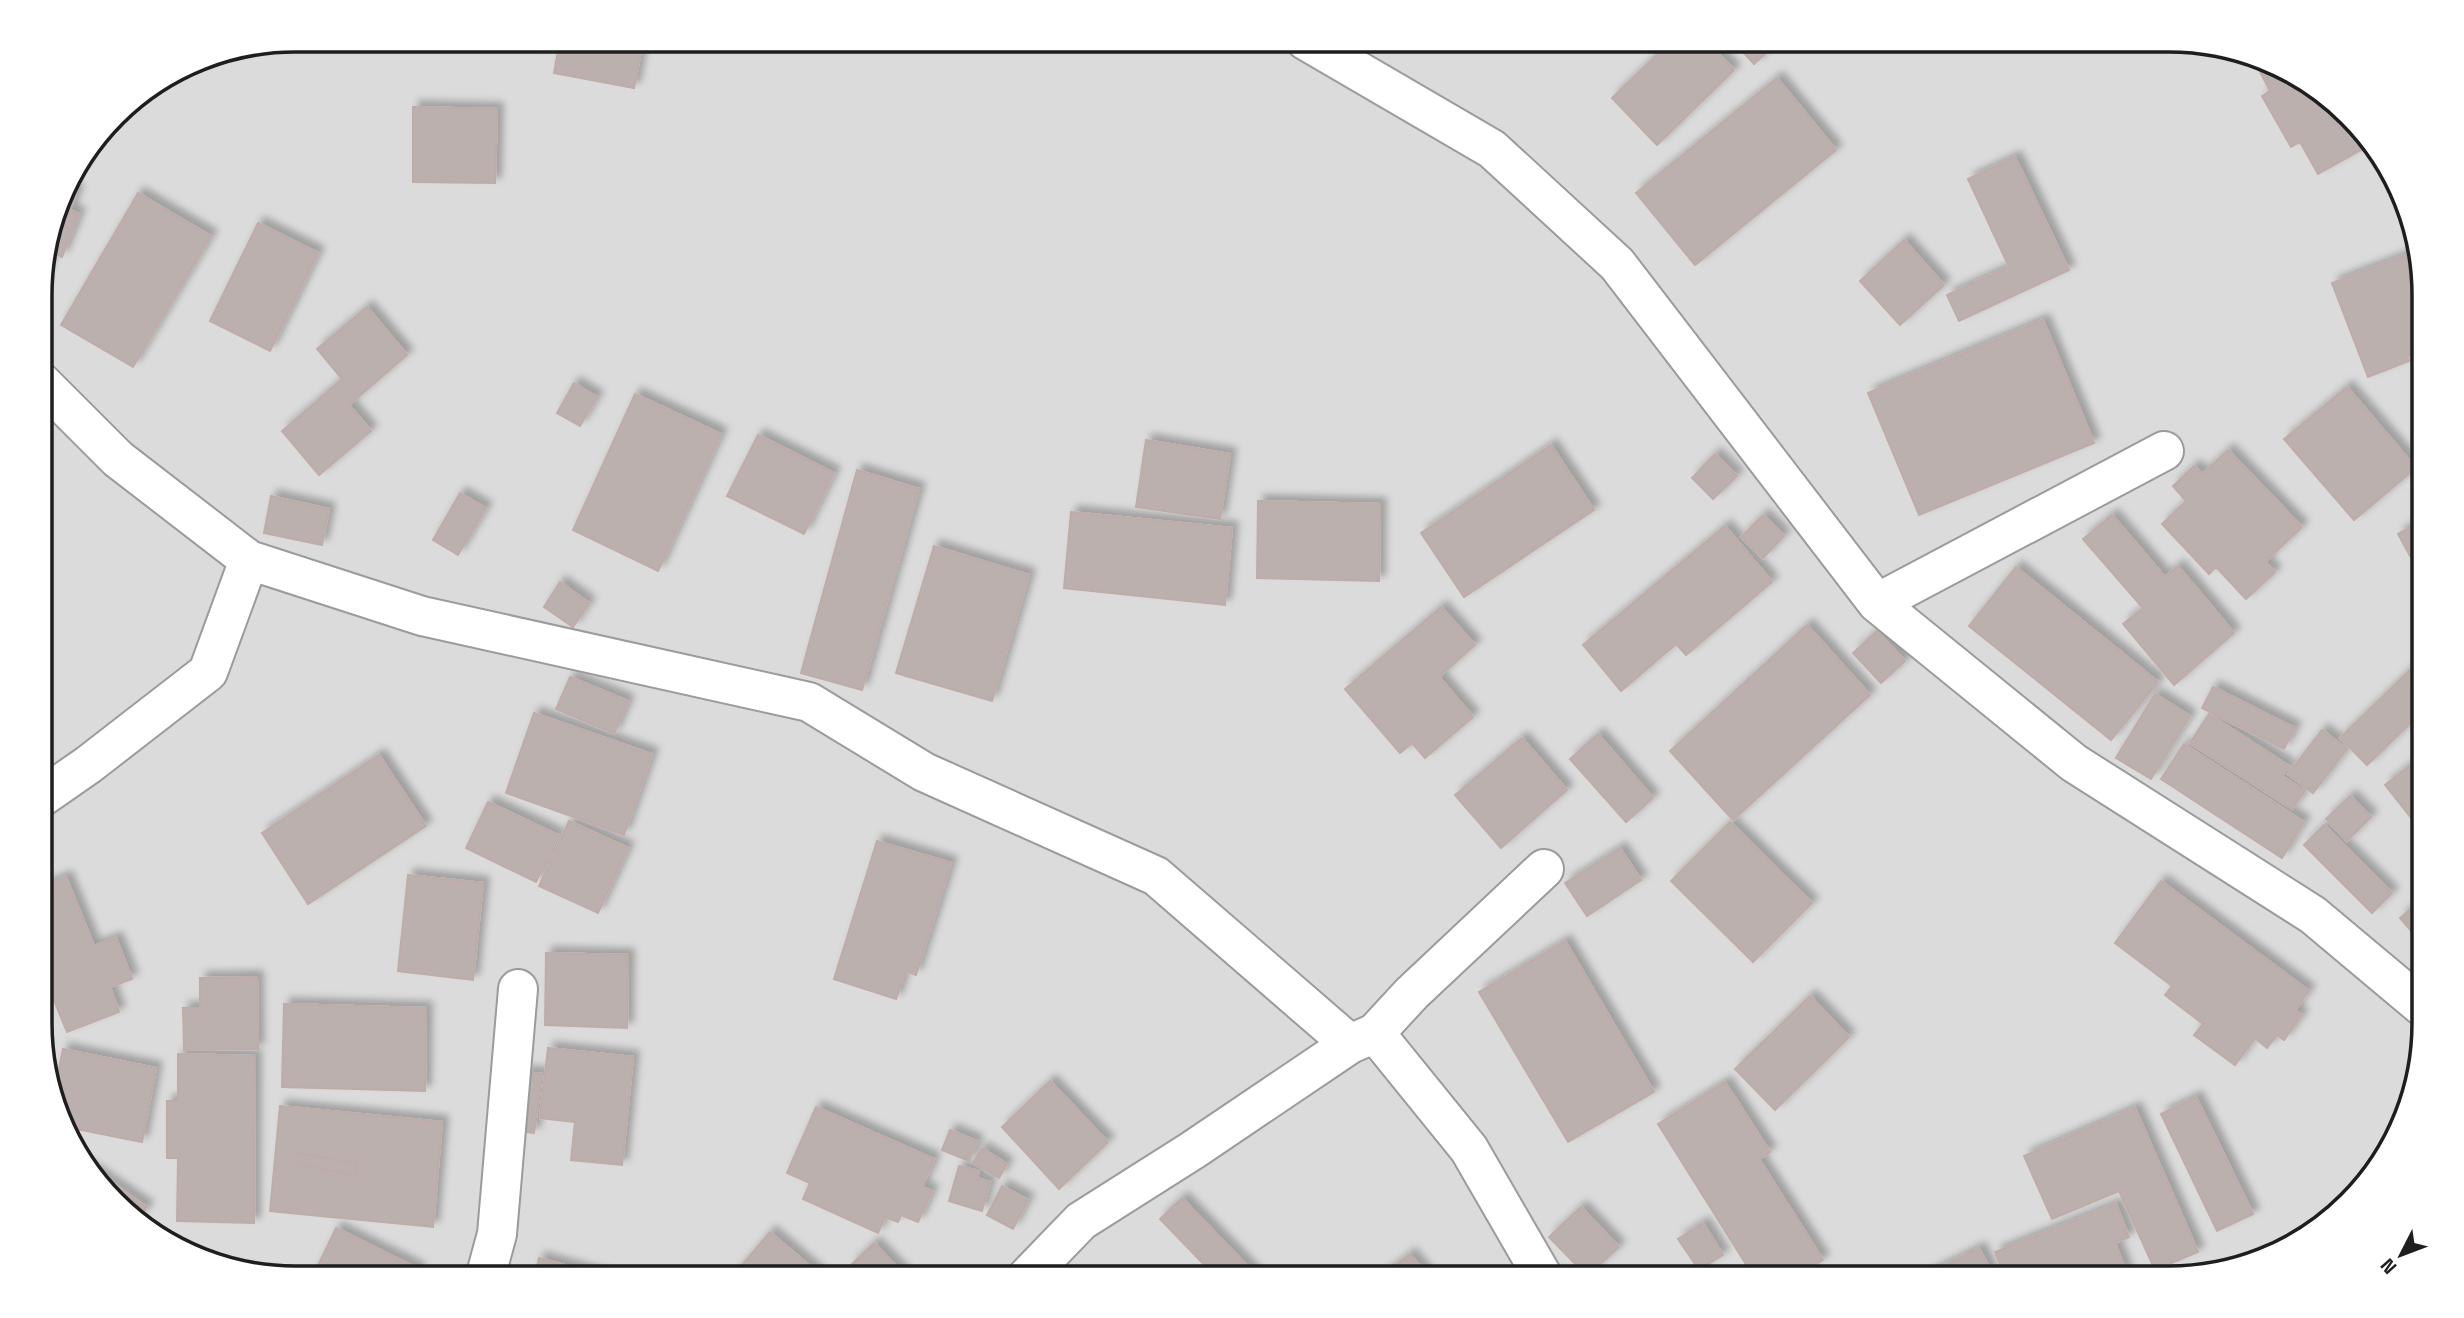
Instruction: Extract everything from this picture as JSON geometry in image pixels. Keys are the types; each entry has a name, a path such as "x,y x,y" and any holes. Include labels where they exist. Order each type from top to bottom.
{"street":[{"path":"1326,52 1492,149 1617,264 1877,603 2074,763 2313,915 2412,998"},
{"path":"53,394 118,459 248,560 422,615 809,702 924,772 1156,876 1362,1038 1469,1149 1536,1265"},
{"path":"1877,603 2164,451"},
{"path":"52,790 208,672 248,560"},
{"path":"1038,1266 1081,1221 1362,1038 1544,869"},
{"path":"488,1266 497,1234 518,989"}],"shaded area":[{"path":"2169,52 2216,57 2247,65 2276,78 2304,93 2329,113 2361,147 2393,202 2409,263 2412,295 2412,1023 2407,1070 2399,1101 2386,1130 2371,1158 2351,1183 2304,1225 2247,1253 2185,1265 295,1266 248,1261 217,1253 188,1240 160,1225 135,1205 103,1171 71,1116 55,1055 52,1023 53,279 65,217 78,188 93,160 124,124 160,93 202,71 248,57 279,53"}],"building":[{"path":"1659,52 1717,52 1734,70 1657,145 1612,98"},
{"path":"1743,52 1767,52 1754,64"},
{"path":"558,53 641,53 634,88 554,73"},
{"path":"2259,71 2304,93 2329,113 2362,149 2318,174 2300,142 2291,147 2262,96 2270,91"},
{"path":"1777,78 1836,150 1695,265 1636,193"},
{"path":"413,107 497,109 495,183 413,182"},
{"path":"2015,157 2069,270 1959,321 1947,295 2009,267 1968,179"},
{"path":"77,191 70,210 79,214 62,257 57,255 61,232"},
{"path":"138,193 211,236 133,367 61,325"},
{"path":"258,223 318,253 270,351 210,321"},
{"path":"1904,240 1944,285 1900,325 1860,281"},
{"path":"2407,255 2412,295 2412,351 2406,353 2409,361 2368,377 2332,283"},
{"path":"367,307 407,355 349,405 371,431 319,475 282,431 342,379 317,349"},
{"path":"2043,320 2094,443 1919,515 1868,393"},
{"path":"574,383 597,397 580,426 557,413"},
{"path":"2347,387 2412,463 2412,471 2354,520 2284,439"},
{"path":"635,394 721,434 658,571 573,530"},
{"path":"758,435 834,473 804,534 727,496"},
{"path":"1146,440 1230,454 1220,519 1136,507"},
{"path":"1551,445 1594,510 1464,597 1421,533"},
{"path":"2228,450 2302,527 2265,562 2275,572 2246,599 2216,567 2209,574 2162,524 2186,501 2173,486 2194,466 2202,474"},
{"path":"1715,454 1737,476 1713,499 1692,478"},
{"path":"857,470 919,489 862,690 801,673"},
{"path":"460,493 486,508 458,555 433,540"},
{"path":"271,496 329,509 322,545 264,533"},
{"path":"1258,501 1380,504 1379,581 1257,578"},
{"path":"1071,512 1232,528 1225,605 1064,588"},
{"path":"1763,515 1784,536 1763,558 1741,537"},
{"path":"2112,515 2165,577 2178,566 2234,633 2174,685 2123,624 2143,608 2083,539"},
{"path":"1725,526 1772,582 1686,655 1676,644 1621,691 1583,645"},
{"path":"2412,526 2412,560 2398,534"},
{"path":"934,546 1029,575 992,701 896,673"},
{"path":"2016,567 2158,682 2111,740 1969,626"},
{"path":"560,582 589,603 573,627 544,607"},
{"path":"1441,607 1475,645 1439,677 1473,717 1425,758 1412,743 1400,753 1345,689"},
{"path":"1807,625 1870,695 1733,820 1670,751"},
{"path":"1877,631 1905,661 1881,683 1853,653"},
{"path":"2412,668 2412,722 2367,765 2340,738"},
{"path":"570,677 628,701 614,734 556,709"},
{"path":"2213,687 2295,728 2284,749 2202,708"},
{"path":"2155,694 2190,716 2151,779 2116,758"},
{"path":"534,713 652,754 624,835 506,793"},
{"path":"2209,714 2289,766 2282,776 2305,791 2292,809 2190,743"},
{"path":"2322,730 2347,749 2313,793 2288,774"},
{"path":"1598,734 1653,798 1626,822 1570,759"},
{"path":"1522,738 1567,790 1501,848 1455,795"},
{"path":"2184,744 2304,822 2282,858 2161,779"},
{"path":"379,755 426,826 308,904 262,833"},
{"path":"2412,764 2412,819 2385,785"},
{"path":"2350,796 2371,817 2347,841 2326,819"},
{"path":"488,802 558,835 536,882 466,848"},
{"path":"569,821 628,848 598,913 539,886"},
{"path":"1730,822 1812,903 1753,962 1671,881"},
{"path":"2324,825 2392,893 2372,913 2304,845"},
{"path":"877,841 951,863 916,975 905,971 896,999 834,979"},
{"path":"1620,848 1641,880 1587,916 1565,883"},
{"path":"408,875 483,883 473,980 398,971"},
{"path":"66,877 94,946 116,938 132,979 110,987 119,1012 67,1032 52,995 52,882"},
{"path":"2161,881 2309,991 2295,1010 2302,1015 2284,1040 2277,1035 2267,1048 2255,1038 2235,1065 2194,1035 2203,1024 2165,995 2172,986 2115,943"},
{"path":"2412,908 2412,932 2400,918"},
{"path":"1565,941 1654,1092 1568,1142 1479,992"},
{"path":"546,953 628,955 627,1028 545,1025"},
{"path":"257,977 258,1049 184,1050 183,1008 200,1008 200,978"},
{"path":"1810,996 1849,1037 1775,1110 1735,1069"},
{"path":"284,1004 426,1008 425,1091 282,1087"},
{"path":"548,1048 633,1057 622,1165 571,1160 575,1122 540,1118"},
{"path":"63,1049 156,1068 142,1142 78,1129 58,1072"},
{"path":"178,1054 255,1056 254,1223 177,1221 178,1158 167,1158 167,1101 178,1101"},
{"path":"524,1072 542,1074 534,1133 515,1130"},
{"path":"1050,1081 1108,1142 1059,1189 1002,1127"},
{"path":"1725,1082 1770,1152 1759,1159 1823,1260 1814,1265 1747,1265 1658,1124"},
{"path":"2196,1097 2253,1214 2217,1231 2161,1114"},
{"path":"280,1106 442,1122 433,1227 270,1211","holes":["298,1153 356,1163 355,1175 296,1164"]},
{"path":"816,1107 934,1159 922,1187 932,1191 918,1222 901,1215 898,1222 885,1217 878,1233 803,1199 810,1183 787,1173"},
{"path":"2135,1108 2198,1252 2167,1265 2153,1265 2119,1191 2052,1219 2024,1156"},
{"path":"950,1130 977,1141 969,1161 942,1150"},
{"path":"982,1148 1007,1164 999,1178 973,1163"},
{"path":"298,1153 356,1163 355,1175 296,1164"},
{"path":"959,1166 979,1171 977,1178 990,1182 982,1211 949,1201"},
{"path":"1002,1186 1028,1200 1013,1229 987,1215"},
{"path":"118,1187 147,1207 144,1212"},
{"path":"1182,1198 1247,1265 1205,1266 1160,1219"},
{"path":"2116,1204 2129,1237 2115,1243 2124,1265 2000,1265 1995,1252"},
{"path":"1581,1207 1619,1247 1599,1265 1577,1265 1549,1237"},
{"path":"1703,1223 1723,1255 1707,1265 1696,1265 1678,1239"},
{"path":"336,1228 413,1266 318,1266"},
{"path":"770,1232 810,1266 741,1266"},
{"path":"874,1243 896,1266 852,1266"},
{"path":"1979,1248 1988,1265 1945,1265"},
{"path":"1410,1254 1419,1265 1395,1265"},
{"path":"539,1258 568,1266 537,1266"}]}
